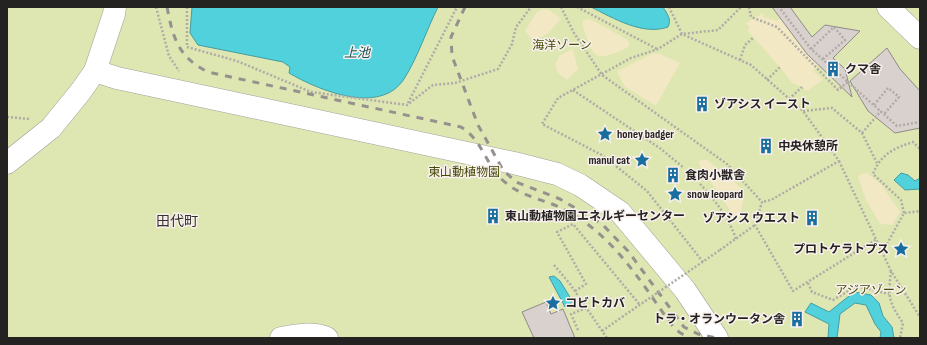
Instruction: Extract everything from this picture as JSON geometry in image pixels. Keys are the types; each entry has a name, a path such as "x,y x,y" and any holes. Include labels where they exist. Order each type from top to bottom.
{"street":[{"path":"7,163 51,128 95,71 115,7"},
{"path":"888,7 920,38"},
{"path":"95,71 117,78 514,163 557,174 580,186 620,212 685,290 717,338"},
{"path":"282,338 298,335 321,336 327,338"}],"path":[{"path":"156,7 169,56 183,76"},
{"path":"187,7 186,47 236,60 311,92 407,105 433,85 455,83 498,69 512,44 516,27 531,7"},
{"path":"407,105 457,7"},
{"path":"561,7 574,33 602,75 727,164 762,202"},
{"path":"577,7 658,49"},
{"path":"669,7 682,34 751,65 803,111 839,161 891,271 920,317"},
{"path":"703,262 647,190 602,155 542,124 558,98 631,58 658,49 682,34 718,30 741,7"},
{"path":"749,7 751,17 777,26 838,90 848,82"},
{"path":"779,7 811,49 898,126 920,122"},
{"path":"811,49 834,27 845,40 823,60"},
{"path":"740,60 745,45 753,38"},
{"path":"767,80 780,67"},
{"path":"789,99 802,87"},
{"path":"874,105 888,88 899,97 884,114"},
{"path":"573,90 660,148 684,168"},
{"path":"803,111 832,108 862,133 877,163"},
{"path":"862,133 881,111"},
{"path":"7,117 35,119"},
{"path":"883,252 904,213 901,200 873,174 877,163 895,148 912,142 920,148"},
{"path":"762,202 771,200 839,161"},
{"path":"700,184 709,193 731,224 736,239"},
{"path":"602,332 755,225 762,202"},
{"path":"904,213 920,212"},
{"path":"575,291 586,284 557,232 573,224 640,305"},
{"path":"755,225 793,291 877,239"},
{"path":"554,265 575,291 607,338"},
{"path":"891,271 889,294 892,306 903,323 900,338"},
{"path":"808,283 812,292 833,300 857,286 889,294"},
{"path":"578,330 571,314 586,308"}],"green space":[{"name":"東山動植物園","path":"7,7 920,7 920,338 7,338"}],"sand":[{"path":"543,9 549,10 561,18 545,35 532,39 525,31 536,13"},
{"path":"763,13 764,17 777,21 781,19 807,54 819,65 813,71 823,80 807,91 792,83 780,67 747,30 750,28 746,23"},
{"path":"590,19 628,40 629,46 619,52 606,56 598,56 595,54 591,48 583,25 583,20"},
{"path":"573,49 578,69 567,80 558,73 555,64 560,55"},
{"path":"654,53 660,54 680,63 656,106 624,86 617,71"},
{"path":"701,160 707,160 741,188 743,200 738,222 701,168 699,162"},
{"path":"867,173 881,184 900,212 892,225 880,224 866,200 858,177 860,174"}],"water":[{"name":"上池","path":"192,7 438,7 404,79 393,90 380,96 365,98 332,92 301,80 289,73 290,67 283,62 198,45 190,33"},
{"path":"591,7 663,7 668,17 669,24 668,27 658,29 638,28 618,21"},
{"path":"901,173 908,175 915,181 920,178 920,189 905,190 894,180"},
{"path":"554,276 560,281 573,302 565,307 549,277"},
{"path":"854,292 871,295 879,303 883,316 892,327 894,338 880,338 881,332 875,324 866,305 855,303 840,314 837,338 828,338 829,324 805,312 811,303 829,312"}],"building":[{"path":"772,7 790,7 812,37 825,25 860,31 833,58 845,69 852,97 807,54"},
{"path":"887,48 900,69 920,91 920,128 895,133 868,111 850,81"},
{"path":"546,302 551,314 563,309 575,338 534,338 522,312"}],"railway":[{"path":"167,7 178,46 190,60 208,72 461,127 475,140 499,177 506,183 529,196 569,212 600,235 614,248 638,277 671,324 679,332 689,338"},
{"path":"465,7 451,37 452,56 478,125 503,170 516,182 560,199 602,224 628,251 684,327 698,334 716,338"}],"place":[{"name":"クマ舎","path":"833,69"},
{"name":"ゾアシス イースト","path":"702,104"},
{"name":"honey badger","path":"605,134"},
{"name":"中央休憩所","path":"766,146"},
{"name":"manul cat","path":"642,160"},
{"name":"食肉小獣舎","path":"673,175"},
{"name":"snow leopard","path":"675,194"},
{"name":"東山動植物園エネルギーセンター","path":"493,216"},
{"name":"ゾアシス ウエスト","path":"812,218"},
{"name":"プロトケラトプス","path":"901,249"},
{"name":"コビトカバ","path":"553,303"},
{"name":"トラ・オランウータン舎","path":"797,319"}],"district":[{"name":"田代町","path":"177,221"}],"park label":[{"name":"海洋ゾーン","path":"562,45"},
{"name":"アジアゾーン","path":"871,290"}]}
